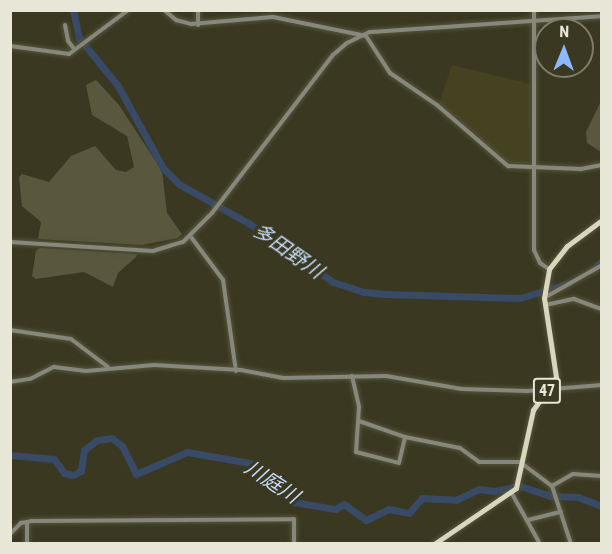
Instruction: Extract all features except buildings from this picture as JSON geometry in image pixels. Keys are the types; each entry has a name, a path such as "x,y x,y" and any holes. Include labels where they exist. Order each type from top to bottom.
{"main road":[{"name":"47","path":"435,543 511,491 518,481 533,410 556,377 544,298 549,269 567,246 602,220"}],"street":[{"path":"10,46 58,55 76,50 88,38 128,10"},
{"path":"165,10 176,20 198,25 272,17 363,35 390,73 437,105 503,163 514,168 533,165 581,169 602,165"},
{"path":"198,10 198,25"},
{"path":"272,17 274,10"},
{"path":"557,18 602,16"},
{"path":"10,242 153,250 171,248 191,237 212,213 333,55 363,35 387,28 534,19 534,250 540,263 549,269"},
{"path":"65,25 68,41 76,50"},
{"path":"191,237 223,280 236,371"},
{"path":"544,298 602,266"},
{"path":"545,305 574,299 602,309"},
{"path":"10,330 70,339 108,367"},
{"path":"10,382 30,379 49,368 77,371 154,365 236,371 283,378 386,376 446,388 548,390 602,385"},
{"path":"352,376 358,421 356,452 399,463 405,437"},
{"path":"358,421 405,437 460,448 479,462 512,459 522,464 553,488 571,543"},
{"path":"553,488 573,474 602,476"},
{"path":"511,491 539,542"},
{"path":"528,520 561,512"},
{"path":"10,534 27,522 294,519 294,543"},
{"path":"27,522 27,543"}],"shaded area":[{"path":"452,65 531,84 529,164 506,163 439,104"},
{"path":"96,80 119,105 162,171 167,213 182,234 178,238 142,245 38,239 41,222 22,206 19,177 22,174 49,182 71,156 95,146 116,170 126,172 134,167 127,136 92,115 86,85"},
{"path":"601,101 601,152 587,143 586,132"},
{"path":"40,248 137,254 118,273 113,287 84,272 36,279 32,276 36,251"}],"waterway":[{"name":"多田野川","path":"73,10 79,38 118,86 163,168 179,184 250,224 333,282 364,292 386,294 520,298 569,283"},
{"name":"多田野川","path":"592,270 602,261"},
{"name":"川庭川","path":"10,455 54,459 64,473 73,475 81,471 84,450 97,440 112,438 122,446 136,474 187,452 250,463 294,502 335,509 344,504 366,520 389,509 409,513 422,498 456,500 479,489 494,491 520,486 550,496 578,497 602,506"}]}
